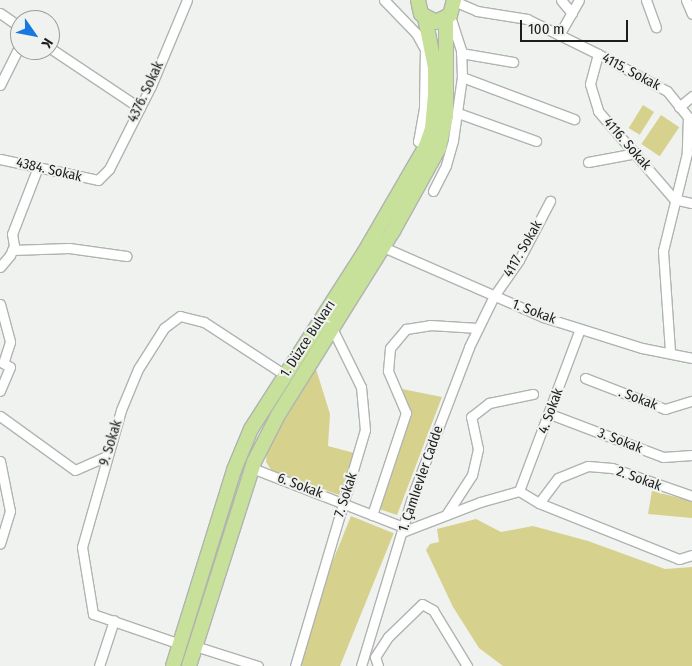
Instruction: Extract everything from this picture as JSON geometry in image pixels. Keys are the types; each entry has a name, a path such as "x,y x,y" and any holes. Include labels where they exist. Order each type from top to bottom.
{"main road":[{"name":"1. Düzce Bulvarı","path":"189,666 252,468 278,415 331,326 383,248 432,165 444,131 448,16 454,0"},
{"name":"1. Düzce Bulvarı","path":"173,666 234,470 251,429 364,254 426,146 432,129 435,68 425,18 417,1"},
{"path":"425,18 436,22 448,16"}],"street":[{"name":"4376. Sokak","path":"98,180 109,169 140,108 187,0"},
{"path":"384,0 416,33 424,49 424,108 418,141 426,146"},
{"name":"4115. Sokak","path":"454,0 477,11 528,19 667,91 688,117 687,153 662,251 670,352"},
{"path":"561,0 572,13"},
{"path":"559,35 579,0"},
{"path":"646,0 656,27"},
{"path":"686,0 692,14"},
{"path":"433,191 446,165 458,114 462,77 461,53 448,16"},
{"path":"461,53 513,62"},
{"name":"4116. Sokak","path":"598,54 590,84 598,111 674,199"},
{"path":"60,55 140,108"},
{"path":"0,85 12,60"},
{"path":"462,77 574,119"},
{"path":"679,107 692,96"},
{"path":"458,114 536,141"},
{"path":"588,162 636,153"},
{"name":"4384. Sokak","path":"0,159 98,180"},
{"path":"0,268 12,250 12,234 38,167"},
{"path":"674,199 692,203"},
{"name":"4117. Sokak","path":"494,296 519,260 550,201"},
{"path":"12,250 69,248 126,256"},
{"name":"1. Sokak","path":"383,248 494,296 580,329 642,348 670,352 692,358"},
{"name":"1. Çamlıevler Cadde","path":"361,666 403,530 478,328 494,296"},
{"path":"0,304 10,342 4,363 10,367 0,392"},
{"name":"9. Sokak","path":"180,644 93,614 82,547 107,456 138,369 164,328 180,316 204,322 285,375"},
{"path":"372,515 406,413 388,371 390,348 406,328 430,324 478,328"},
{"name":"7. Sokak","path":"295,666 365,430 360,387 331,326"},
{"name":"4. Sokak","path":"519,491 550,414 580,329"},
{"name":". Sokak","path":"585,378 665,409 692,401"},
{"path":"446,515 472,475 478,450 471,417 489,403 533,394"},
{"name":"3. Sokak","path":"550,414 663,457 692,455"},
{"path":"0,416 75,470 107,456"},
{"path":"0,461 10,512 0,543"},
{"name":"2. Sokak","path":"538,502 558,478 588,466 612,468 692,496"},
{"name":"6. Sokak","path":"252,468 343,503 403,530"},
{"path":"403,530 519,491 538,502 679,559 692,555"},
{"path":"375,657 388,637 422,604 433,610 467,666"},
{"path":"99,666 114,620"},
{"path":"195,646 258,666"},
{"path":"366,653 375,657 378,666"}],"shaded area":[{"path":"643,105 654,112 640,135 629,128"},
{"path":"661,115 679,127 660,156 641,144"},
{"path":"316,369 330,414 328,446 354,453 339,495 272,471 266,462 267,449"},
{"path":"402,389 442,397 397,515 379,509 411,414"},
{"path":"652,491 692,501 692,518 648,514"},
{"path":"351,516 394,533 340,666 303,666 292,662"},
{"path":"476,519 501,532 533,526 588,541 665,569 692,567 692,666 503,666 479,648 453,607 426,550 430,544 439,542 437,529"}]}
